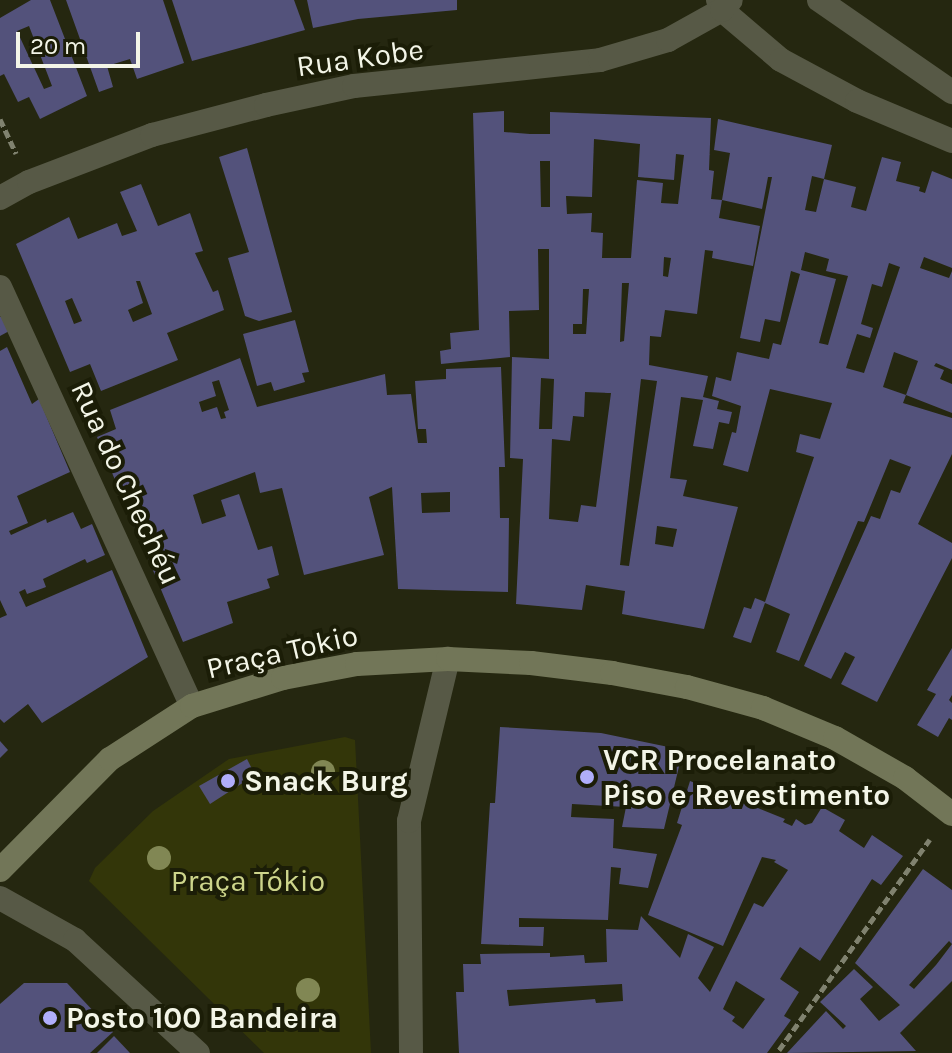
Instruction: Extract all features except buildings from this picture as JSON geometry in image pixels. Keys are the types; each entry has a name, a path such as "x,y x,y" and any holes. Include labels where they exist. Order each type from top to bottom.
{"main road":[{"name":"Praça Tokio","path":"0,870 110,759 192,706 283,678 357,664 448,659 612,673 687,687 763,708 835,738 905,778 951,813"}],"street":[{"path":"819,0 952,92"},
{"path":"723,3 781,60 857,101 952,141"},
{"name":"Rua Kobe","path":"0,198 29,182 152,135 238,112 354,86 600,60 668,40 723,3"},
{"name":"Rua do Chechéu","path":"0,287 192,706"},
{"path":"411,1053 409,821 448,659"},
{"path":"0,898 75,940 198,1053"}],"path":[{"path":"779,1050 951,813"}],"green space":[{"name":"Praça Tókio","path":"345,737 355,740 371,1053 264,1053 89,881 95,868 153,811 229,759"}],"place":[{"name":"VCR Procelanato Piso e Revestimento","path":"587,777"},
{"name":"Snack Burg","path":"228,781"},
{"name":"Posto 100 Bandeira","path":"50,1018"}]}
